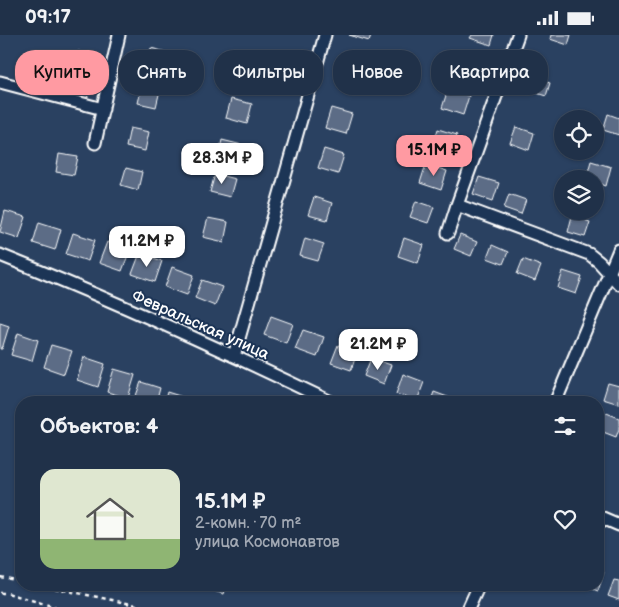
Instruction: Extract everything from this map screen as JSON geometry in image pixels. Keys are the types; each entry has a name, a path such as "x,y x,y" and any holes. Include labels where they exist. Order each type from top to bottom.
{"street":[{"path":"95,143 119,35"},
{"path":"234,356 325,35"},
{"path":"448,233 518,35"},
{"path":"0,82 103,109"},
{"path":"457,205 589,254 619,284"},
{"path":"558,396 619,250"},
{"name":"Февральская улица","path":"0,255 234,356 318,396"},
{"path":"604,519 619,525"},
{"path":"469,607 476,591"}],"path":[{"path":"0,577 15,580"},
{"path":"68,591 146,607"},
{"path":"0,593 7,593 55,607"}],"building":[{"path":"349,35 371,35 369,41"},
{"path":"472,35 494,35 491,45 470,38"},
{"path":"551,35 571,35 568,45 550,39"},
{"path":"68,95 88,95 87,101 68,98"},
{"path":"140,95 159,95 156,107 138,103"},
{"path":"446,95 469,96 463,115 442,108"},
{"path":"231,99 252,104 247,124 226,118"},
{"path":"331,108 352,114 346,134 325,128"},
{"path":"608,114 619,118 619,135 604,130"},
{"path":"516,127 534,133 529,150 510,143"},
{"path":"130,128 149,132 145,151 126,147"},
{"path":"438,129 457,135 451,151 433,145"},
{"path":"222,140 242,145 237,164 218,159"},
{"path":"324,149 344,155 338,174 318,168"},
{"path":"59,154 78,157 74,175 56,172"},
{"path":"591,161 611,167 606,186 604,185 604,170 588,170"},
{"path":"426,164 447,171 441,190 420,183"},
{"path":"126,168 142,172 138,190 121,185"},
{"path":"215,174 235,179 230,197 210,192"},
{"path":"479,177 499,183 493,201 473,194"},
{"path":"509,194 526,200 521,214 504,208"},
{"path":"314,197 332,203 327,220 308,215"},
{"path":"416,201 434,207 428,223 410,217"},
{"path":"5,211 26,217 19,238 0,232"},
{"path":"208,218 228,222 224,242 203,237"},
{"path":"571,220 590,222 585,237 568,232"},
{"path":"39,222 61,229 55,250 33,243"},
{"path":"73,233 95,240 88,261 66,254"},
{"path":"460,235 477,242 471,256 454,249"},
{"path":"305,238 324,244 318,261 300,256"},
{"path":"404,238 424,245 418,263 398,256"},
{"path":"107,242 130,250 122,271 99,263"},
{"path":"492,245 508,252 503,264 487,258"},
{"path":"140,253 162,261 155,282 132,274"},
{"path":"523,259 541,266 535,281 517,274"},
{"path":"172,267 194,275 187,295 165,287"},
{"path":"563,271 582,277 576,294 558,288"},
{"path":"202,280 222,287 215,306 195,298"},
{"path":"271,316 293,324 286,343 264,335"},
{"path":"0,323 9,326 2,349 0,349"},
{"path":"303,330 324,337 317,357 295,349"},
{"path":"18,333 38,340 32,361 11,355"},
{"path":"51,345 72,351 64,374 44,367"},
{"path":"338,345 357,353 351,370 331,363"},
{"path":"84,357 105,364 98,387 77,380"},
{"path":"371,358 391,365 384,384 364,376"},
{"path":"114,369 135,375 129,396 107,392"},
{"path":"403,374 424,382 419,396 396,394"},
{"path":"141,382 160,388 158,396 136,396"},
{"path":"608,383 619,386 619,404 604,399"},
{"path":"167,392 180,396 166,396"},
{"path":"434,392 445,396 433,396"},
{"path":"604,412 619,418 619,429 616,437 604,432"},
{"path":"614,580 619,581 619,600 608,596"},
{"path":"213,591 225,591 224,594"}]}
